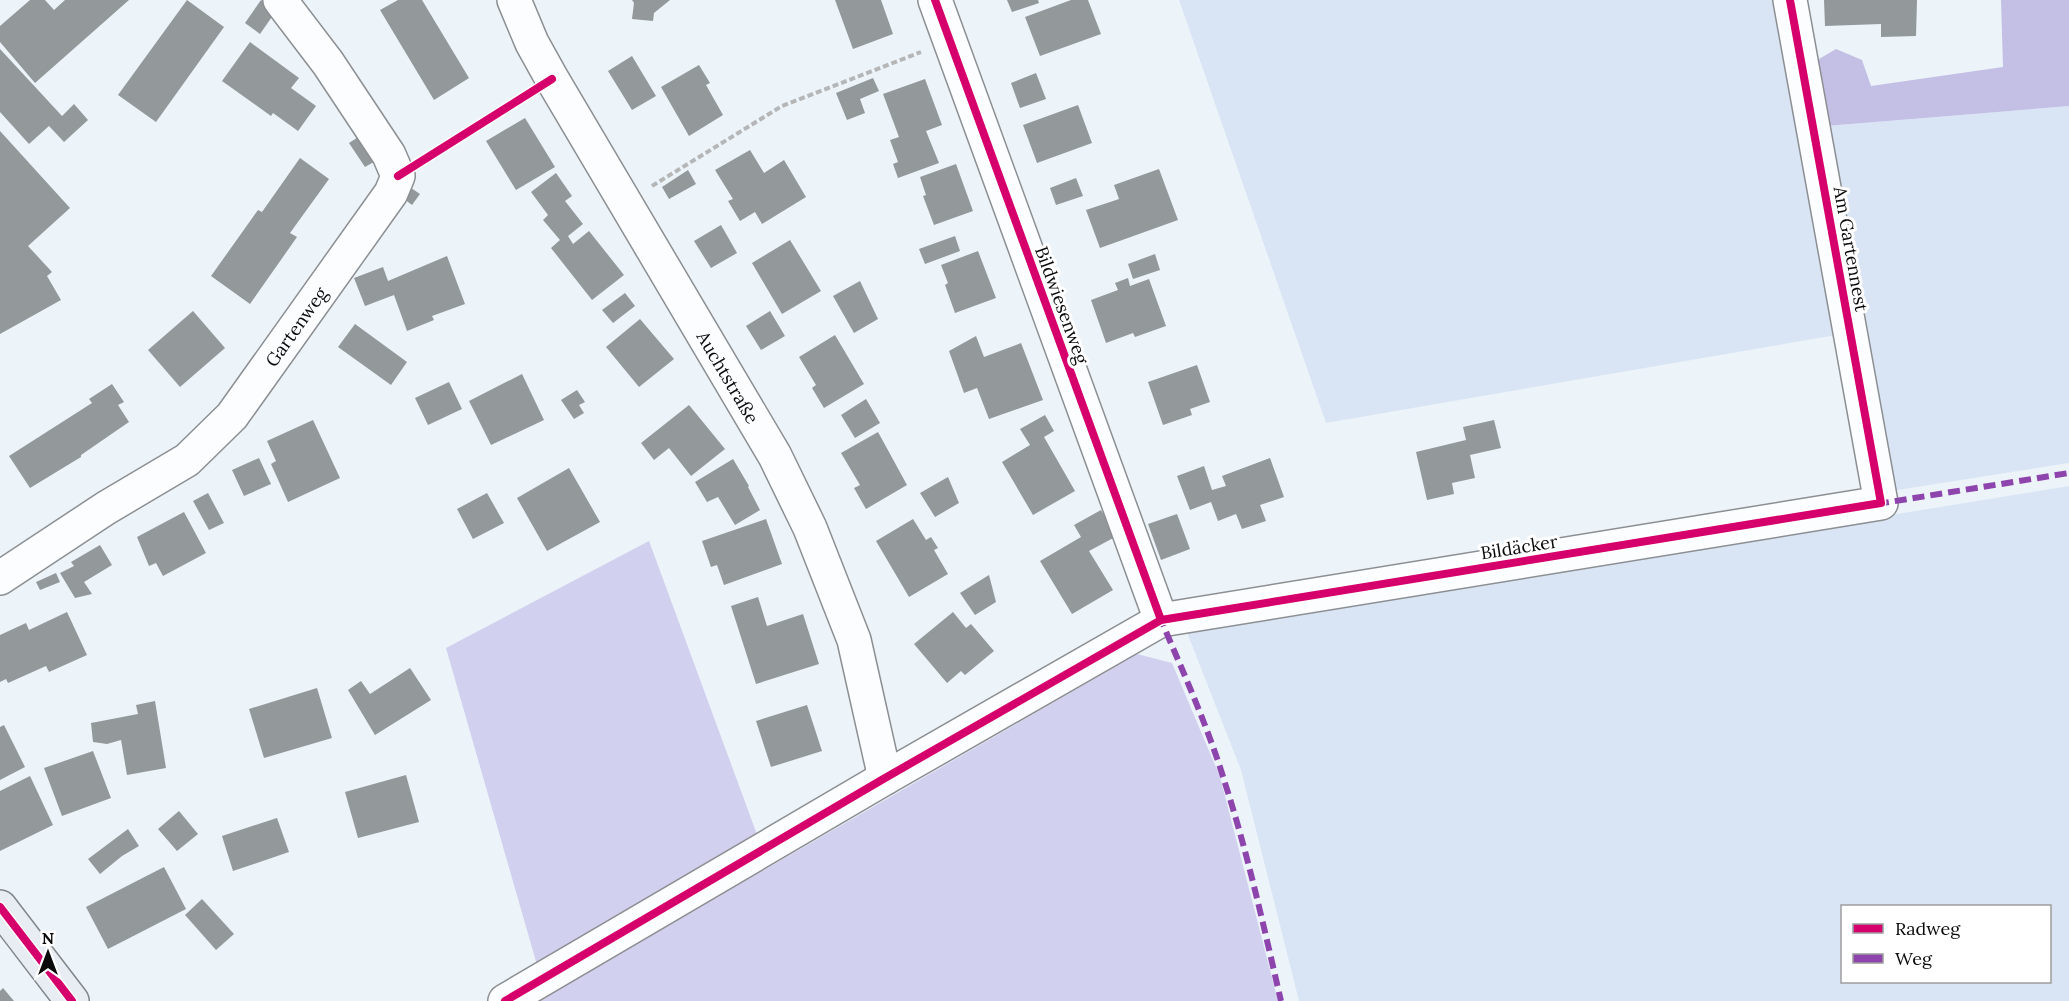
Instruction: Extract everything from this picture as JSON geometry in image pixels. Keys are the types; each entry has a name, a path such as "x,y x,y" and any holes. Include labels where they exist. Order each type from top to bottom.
{"street":[{"name":"Gartenweg","path":"0,578 106,508 187,460 232,416 391,194 398,176 389,155 328,63 280,0"},
{"name":"Auchtstraße","path":"514,0 532,43 552,79 775,456 810,528 854,640 885,778"},
{"name":"Bildwiesenweg","path":"935,0 1161,620"},
{"name":"Am Gartennest","path":"1790,0 1881,503"},
{"name":"Bildäcker","path":"1161,620 1881,503"},
{"path":"505,1001 885,778 1161,620"},
{"path":"0,907 72,1001"}],"path":[{"path":"625,203 783,106 949,41"}],"shaded area":[{"path":"1179,0 1780,0 1842,334 1326,423"},
{"path":"2001,0 2069,0 2069,106 1826,126 1814,62 1836,49 1862,60 1871,86 2003,67"},
{"path":"2069,106 2069,463 1891,491 1826,126"},
{"path":"2069,486 2069,1001 1299,1001 1241,770 1186,630"},
{"path":"649,541 759,840 537,965 446,648"},
{"path":"1137,654 1172,663 1220,777 1278,1001 538,1001"}],"building":[{"path":"30,0 45,0 54,10 65,0 129,0 35,83 0,42 0,26"},
{"path":"187,0 224,27 156,122 118,95"},
{"path":"261,0 276,11 260,34 245,23"},
{"path":"398,0 422,0 469,78 434,100 380,10"},
{"path":"632,0 670,0 654,13 653,21 632,19 634,3"},
{"path":"835,0 881,0 893,34 853,49"},
{"path":"1007,0 1038,0 1039,3 1012,12"},
{"path":"1071,0 1088,0 1101,34 1040,56 1025,17"},
{"path":"1824,0 1917,0 1916,36 1881,37 1881,24 1825,26"},
{"path":"250,42 299,78 291,88 316,106 298,131 273,113 271,116 222,81"},
{"path":"0,49 62,116 74,104 88,120 64,142 49,126 29,144 0,112"},
{"path":"632,56 656,96 632,110 608,71"},
{"path":"699,65 710,83 706,85 723,115 689,136 661,87"},
{"path":"1036,73 1046,99 1020,108 1011,83"},
{"path":"873,78 879,91 860,99 865,113 847,120 836,93"},
{"path":"925,79 942,125 926,131 939,163 898,178 893,164 898,162 890,140 899,137 883,94"},
{"path":"1078,105 1092,143 1037,163 1023,125"},
{"path":"525,118 555,167 516,190 486,141"},
{"path":"0,131 70,208 28,246 52,272 47,276 61,300 0,334"},
{"path":"363,134 379,159 365,167 349,143"},
{"path":"750,150 764,173 784,160 806,197 762,224 755,212 740,221 728,201 733,199 715,170"},
{"path":"300,158 329,179 290,233 297,237 250,304 211,276 258,210 262,212"},
{"path":"956,164 973,211 934,225 923,196 926,195 920,177"},
{"path":"1159,169 1178,220 1100,248 1086,210 1119,199 1114,185"},
{"path":"688,170 696,184 669,199 662,187"},
{"path":"556,173 572,196 565,201 583,224 568,236 573,244 589,231 624,275 592,300 551,248 560,240 543,220 548,215 531,192"},
{"path":"1076,178 1083,196 1056,205 1050,188"},
{"path":"411,188 420,194 412,205 404,199"},
{"path":"721,225 737,253 711,268 694,241"},
{"path":"955,236 960,251 925,264 919,249"},
{"path":"790,240 821,291 782,314 752,263"},
{"path":"978,251 996,298 955,313 941,265"},
{"path":"1155,254 1160,270 1133,279 1128,264"},
{"path":"447,256 465,304 432,316 434,320 407,331 394,295 365,306 354,278 383,267 388,281"},
{"path":"1128,278 1130,286 1149,279 1166,326 1135,337 1133,333 1106,343 1091,300 1118,290 1115,283"},
{"path":"860,281 878,319 854,333 833,296"},
{"path":"625,293 635,306 613,323 602,310"},
{"path":"193,311 225,348 180,387 148,350"},
{"path":"770,311 785,336 761,350 746,326"},
{"path":"640,319 674,359 639,387 606,347"},
{"path":"355,324 407,362 391,385 338,347"},
{"path":"835,335 864,384 824,408 812,388 816,385 799,357"},
{"path":"976,336 984,357 1021,343 1043,400 989,419 977,388 964,393 949,351"},
{"path":"1197,365 1210,402 1190,409 1192,415 1163,425 1148,382"},
{"path":"522,374 544,420 491,445 469,401"},
{"path":"449,382 462,409 428,425 415,398"},
{"path":"112,384 124,402 118,405 129,422 81,457 30,488 9,456 92,403 89,399"},
{"path":"577,390 585,402 579,405 584,413 574,419 561,400"},
{"path":"866,399 880,423 855,438 841,415"},
{"path":"689,405 725,449 691,476 669,448 654,460 641,443"},
{"path":"1045,415 1054,431 1044,437 1075,491 1033,515 1002,462 1030,445 1020,429"},
{"path":"313,420 340,478 288,502 271,464 276,461 267,441"},
{"path":"1494,420 1501,448 1470,455 1475,478 1452,483 1454,494 1427,500 1416,452 1466,440 1463,427"},
{"path":"878,432 907,485 866,509 854,488 860,485 841,453"},
{"path":"259,458 271,484 244,496 232,470"},
{"path":"1270,458 1284,497 1260,505 1266,521 1242,529 1236,514 1218,521 1211,502 1190,510 1177,476 1204,466 1212,490 1226,486 1222,476"},
{"path":"733,459 760,510 735,525 718,497 707,502 695,482"},
{"path":"569,468 600,522 547,551 517,498"},
{"path":"948,477 959,503 935,517 920,493"},
{"path":"208,493 224,523 209,530 193,501"},
{"path":"487,493 504,523 473,539 457,509"},
{"path":"1101,510 1117,536 1089,551 1113,590 1072,614 1040,561 1081,537 1074,525"},
{"path":"184,512 206,553 163,576 156,563 149,566 137,537"},
{"path":"1177,514 1190,549 1161,560 1148,524"},
{"path":"766,519 782,564 724,585 717,565 711,567 702,541"},
{"path":"913,519 926,540 931,537 938,548 934,550 948,574 909,597 876,541"},
{"path":"100,545 112,565 84,582 92,594 75,598 60,573 74,566 71,562"},
{"path":"56,573 60,582 40,590 36,582"},
{"path":"989,575 996,602 975,615 960,593"},
{"path":"758,597 767,626 803,614 819,664 756,684 731,606"},
{"path":"67,612 87,655 49,672 46,666 8,683 6,679 0,682 0,635 26,623 29,630"},
{"path":"953,612 966,628 971,624 994,651 965,675 961,671 947,683 914,644"},
{"path":"410,668 431,700 375,735 348,690 361,681 370,694"},
{"path":"317,688 332,738 264,758 249,709"},
{"path":"155,701 166,768 127,775 121,740 107,744 93,742 91,723 138,714 136,705"},
{"path":"807,705 822,751 771,767 756,721"},
{"path":"4,725 25,767 0,780 0,727"},
{"path":"93,751 111,798 62,816 44,768"},
{"path":"406,775 419,822 358,838 345,792"},
{"path":"30,776 53,825 0,851 0,791"},
{"path":"179,811 198,834 177,851 158,829"},
{"path":"277,818 289,852 233,871 222,836"},
{"path":"128,829 139,846 100,874 88,859"},
{"path":"164,867 186,909 108,949 86,907"},
{"path":"202,899 234,934 216,950 185,915"},
{"path":"3,988 14,1001 0,1001 0,991"}],"marked path":[{"path":"1877,504 2069,473"},
{"path":"1166,619 1161,620 1203,721 1233,810 1281,1001"}],"cycle path":[{"path":"935,0 1161,620"},
{"path":"505,1001 885,778 1161,620 1881,503 1790,0"},
{"path":"398,176 552,79"},
{"path":"0,907 72,1001"}]}
